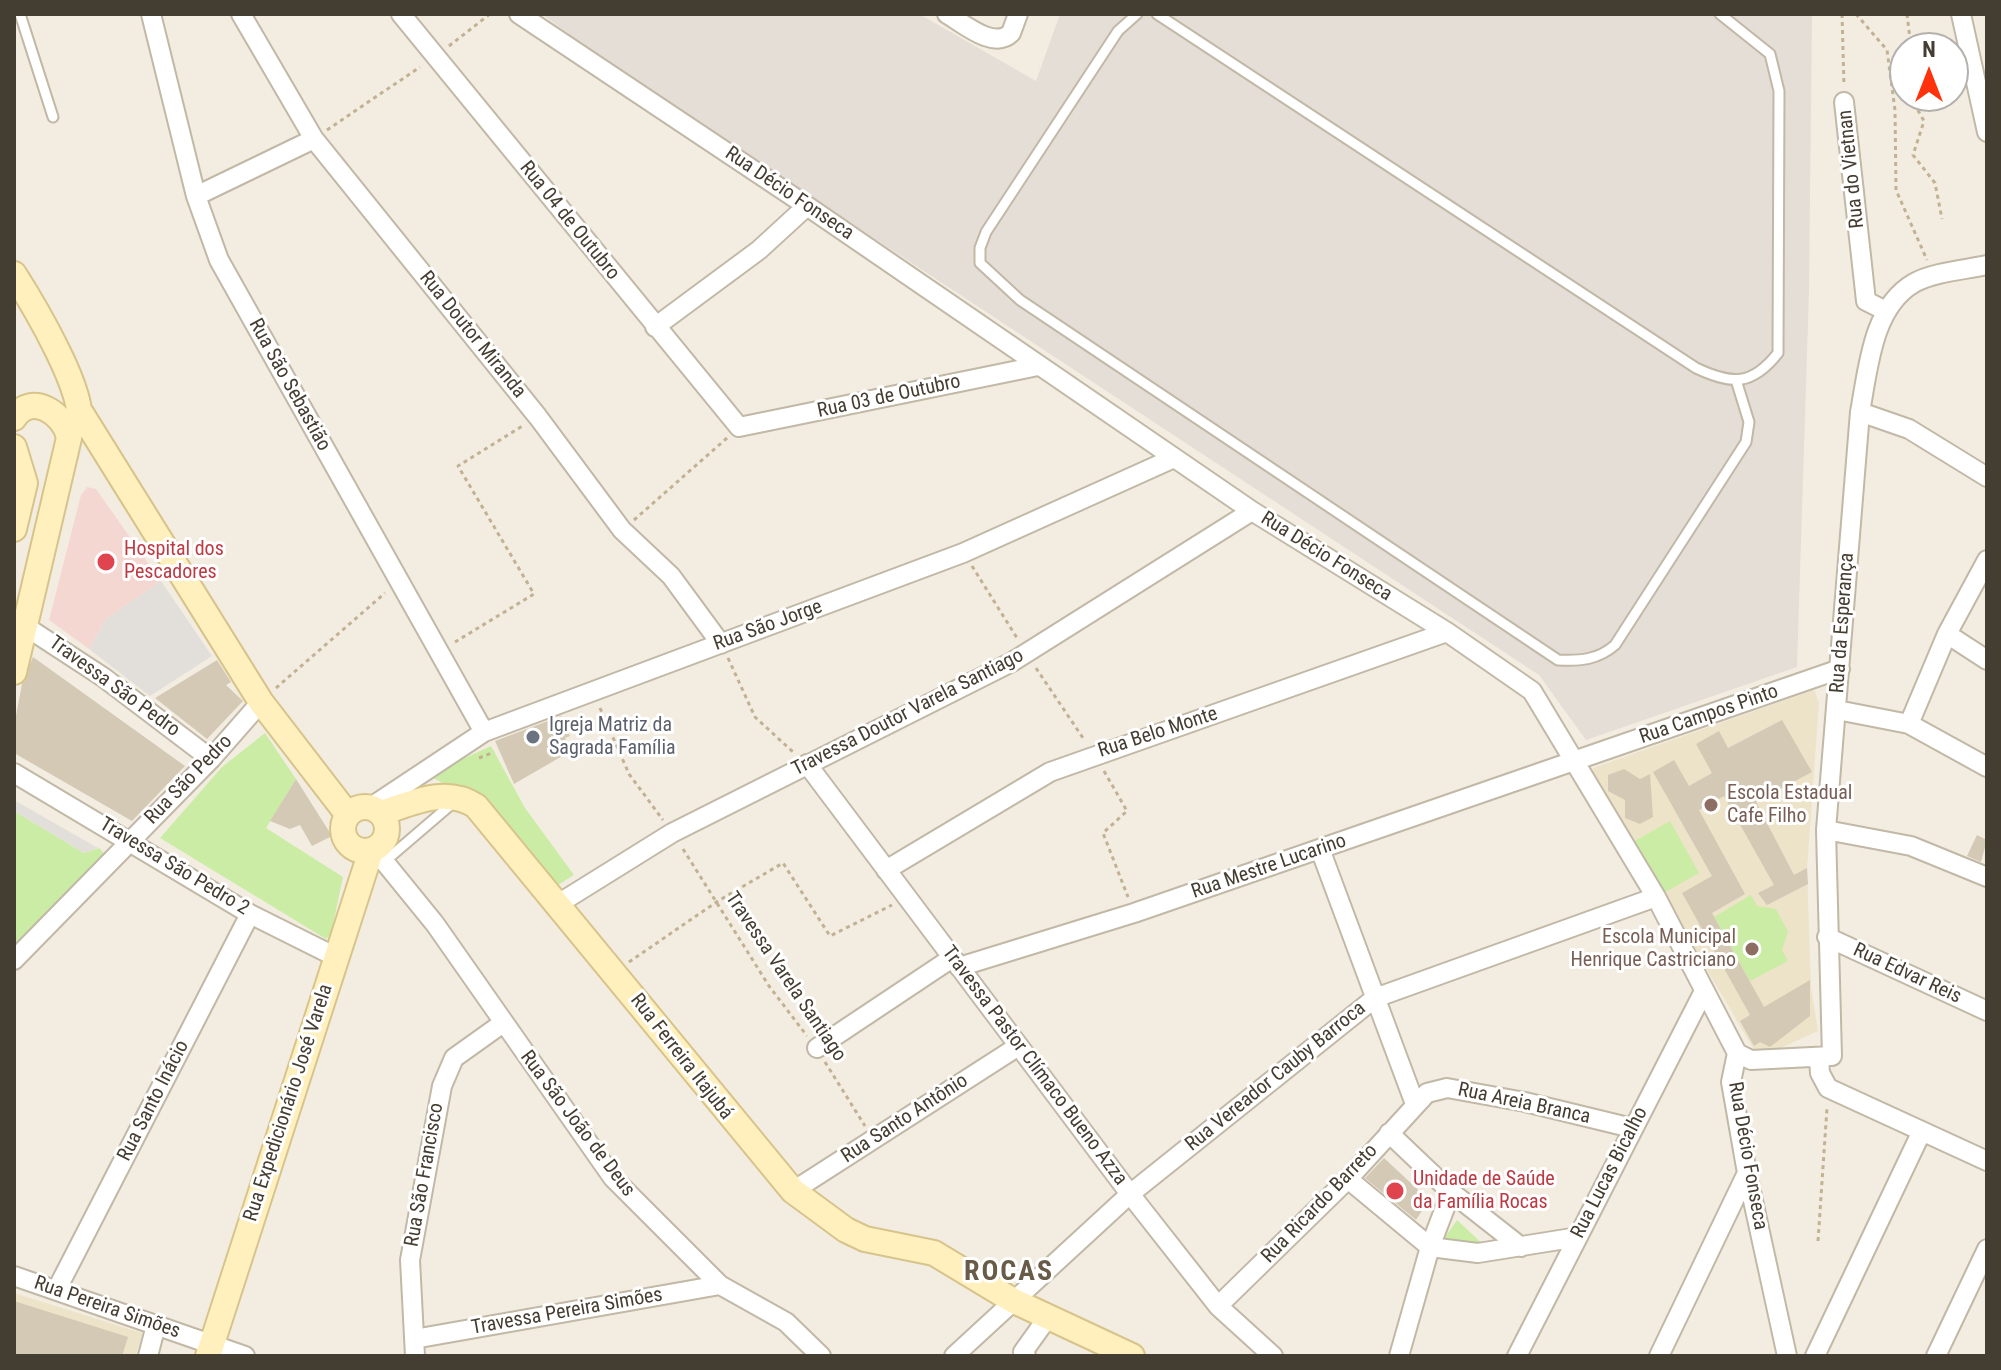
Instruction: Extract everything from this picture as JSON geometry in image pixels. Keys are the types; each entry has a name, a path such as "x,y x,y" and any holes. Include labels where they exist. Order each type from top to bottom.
{"street":[{"name":"Rua São Sebastião","path":"151,14 196,196 219,260 484,732"},
{"name":"Rua Doutor Miranda","path":"241,14 314,139 538,417 622,530 671,576 721,644"},
{"name":"Rua 04 de Outubro","path":"401,14 739,427"},
{"name":"Rua Décio Fonseca","path":"519,14 807,206 1252,511 1447,632 1532,691 1577,761 1656,897 1737,1053 1731,1082 1747,1173 1787,1356"},
{"path":"947,14 990,39 1007,38 1018,14"},
{"path":"1961,14 1987,132"},
{"name":"Rua do Vietnan","path":"1844,102 1866,301 1886,311"},
{"path":"196,196 314,139"},
{"path":"655,327 759,250 807,206"},
{"name":"Rua da Esperança","path":"1828,1088 1820,1073 1826,1056 1826,830 1860,412 1873,349 1886,311 1905,289 1934,276 1987,265"},
{"path":"17,286 49,334 81,413 261,702 367,812 387,823 387,835 376,854 350,846 343,836 343,825 367,812 442,795 459,797"},
{"name":"Rua 03 de Outubro","path":"739,427 1038,366"},
{"path":"14,418 19,411 30,406 50,410 62,418 69,438"},
{"path":"1860,412 1909,429 1987,477"},
{"path":"14,672 20,622 69,438 81,413"},
{"path":"14,447 25,483 14,529"},
{"name":"Rua São Jorge","path":"367,812 484,732 963,553 1174,458"},
{"name":"Travessa Doutor Varela Santiago","path":"558,904 672,833 1026,653 1252,511"},
{"path":"1909,724 1947,634 1987,560"},
{"name":"Travessa São Pedro","path":"20,622 124,692 211,759"},
{"name":"Rua Belo Monte","path":"886,870 1050,772 1447,632"},
{"path":"1947,634 1987,660"},
{"name":"Rua Campos Pinto","path":"1577,761 1840,669"},
{"name":"Rua São Pedro","path":"14,960 211,759 261,702"},
{"path":"1837,710 1909,724 1987,767"},
{"name":"Rua Mestre Lucarino","path":"817,1048 956,962 1134,913 1577,761"},
{"name":"Travessa Pastor Clímaco Bueno Azza","path":"807,764 1017,1047 1218,1306 1273,1356"},
{"name":"Travessa São Pedro 2","path":"14,773 131,840 250,914 336,957"},
{"name":"Rua Ferreira Itajubá","path":"459,797 476,806 793,1191 846,1230 865,1239 934,1253 1012,1300 1132,1356"},
{"path":"1826,830 1911,846 1987,877"},
{"path":"1320,849 1373,1000 1416,1102"},
{"name":"Rua Expedicionário José Varela","path":"210,1350 336,957 376,854"},
{"name":"Rua São João de Deus","path":"376,854 435,924 613,1178 720,1285 786,1322 821,1356"},
{"name":"Rua Vereador Cauby Barroca","path":"954,1356 1130,1194 1373,1000 1394,989 1656,897"},
{"name":"Rua Santo Inácio","path":"57,1289 250,914"},
{"name":"Rua Edvar Reis","path":"1827,937 1987,1011"},
{"name":"Rua Lucas Bicalho","path":"1517,1356 1704,991"},
{"name":"Rua São Francisco","path":"415,1348 410,1260 442,1086 454,1058 503,1023"},
{"name":"Rua Santo Antônio","path":"793,1191 1017,1047"},
{"path":"1737,1053 1751,1060 1826,1056"},
{"name":"Rua Areia Branca","path":"1416,1102 1427,1093 1447,1088 1525,1102 1632,1128"},
{"path":"1828,1088 1987,1161"},
{"name":"Rua Ricardo Barreto","path":"1218,1306 1348,1179 1416,1102"},
{"path":"1389,1133 1451,1192 1521,1247"},
{"path":"1815,1356 1921,1133"},
{"path":"1659,1356 1747,1173"},
{"path":"1348,1179 1430,1247 1478,1253 1578,1237"},
{"path":"1399,1356 1430,1247 1451,1192"},
{"path":"1936,1356 1987,1249"},
{"name":"Rua Pereira Simões","path":"14,1276 156,1325 210,1350 245,1356"},
{"name":"Travessa Pereira Simões","path":"415,1348 720,1285"},
{"path":"1026,1356 1023,1352 1048,1317"},
{"path":"148,1356 156,1325"}],"lane":[{"path":"20,14 53,117"},
{"path":"1137,14 1118,31 986,232 980,248 980,263 1020,300 1558,660 1590,658 1604,654 1615,645 1746,442 1749,422 1736,380"},
{"path":"1157,14 1696,368 1717,378 1736,380 1755,378 1778,353 1779,91 1770,54 1720,14"},
{"path":"376,854 459,797"}],"path":[{"path":"314,139 435,57 490,14"},
{"name":"Rua do Vietnan","path":"1842,14 1844,102"},
{"path":"1856,14 1887,50 1895,110 1896,190 1934,276"},
{"path":"1919,112 1924,121 1913,155 1935,183 1942,219"},
{"path":"440,652 534,594 458,466 538,417"},
{"path":"622,530 739,427"},
{"path":"963,553 1094,754 1127,811 1103,833 1134,913"},
{"path":"261,702 347,623 399,582"},
{"path":"721,644 755,717 807,764"},
{"name":"Travessa Varela Santiago","path":"592,690 629,774 718,901 769,986 817,1048 873,1139"},
{"path":"648,949 718,901 783,863 830,936 906,898"},
{"path":"1818,1241 1828,1088"}],"shaded area":[{"path":"542,14 919,14 1036,81 1060,14 1812,14 1809,291 1797,667 1586,740 1539,675 610,65"},
{"name":"Hospital dos Pescadores","path":"87,487 96,489 161,581 106,619 89,649 49,620 81,495"},
{"path":"161,581 212,656 150,696 89,649 106,619"},
{"name":"Escola Estadual Cafe Filho","path":"1814,690 1819,703 1807,869 1811,987 1818,1031 1759,1058 1591,773 1593,768"},
{"path":"14,800 98,848 84,853 14,811"},
{"path":"14,1293 142,1333 136,1356 14,1356"}],"green space":[{"path":"265,733 296,779 266,828 343,877 331,934 326,939 160,838 222,767"},
{"path":"491,746 525,808 574,875 553,888 457,791 428,775"},
{"path":"14,811 84,853 99,848 105,854 14,945"},
{"path":"1670,821 1699,873 1662,894 1633,842"},
{"path":"1751,895 1757,906 1776,909 1788,932 1782,950 1788,961 1750,981 1714,917"},
{"path":"1457,1220 1486,1247 1443,1240"}],"building":[{"path":"33,657 185,766 132,821 14,753 14,726 22,684"},
{"path":"217,660 231,682 226,685 243,701 207,739 155,698"},
{"path":"561,716 570,736 565,738 571,751 514,784 495,741"},
{"path":"1782,720 1812,772 1756,802 1794,875 1807,868 1808,884 1767,905 1758,893 1774,885 1724,796 1699,810 1745,894 1712,913 1764,1007 1810,980 1810,1016 1770,1047 1760,1042 1754,1046 1740,1021 1750,1015 1682,893 1712,876 1653,772 1674,760 1689,786 1712,773 1696,744 1719,731 1728,748"},
{"path":"1624,769 1640,779 1650,774 1653,817 1640,824 1625,818 1625,800 1608,791 1608,775"},
{"path":"296,779 332,836 312,846 300,825 290,829 270,821"},
{"path":"1977,835 1987,840 1981,862 1967,856"},
{"name":"Unidade de Saúde da Família Rocas","path":"1384,1158 1429,1200 1416,1220 1365,1178"},
{"path":"14,1301 128,1337 122,1356 14,1356"}],"place":[{"name":"Hospital dos Pescadores","path":"106,562"},
{"name":"Igreja Matriz da Sagrada Família","path":"533,737"},
{"name":"Escola Estadual Cafe Filho","path":"1711,805"},
{"name":"Escola Municipal Henrique Castriciano","path":"1752,949"},
{"name":"Unidade de Saúde da Família Rocas","path":"1395,1191"}],"district":[{"name":"ROCAS","path":"1009,1273"}]}
